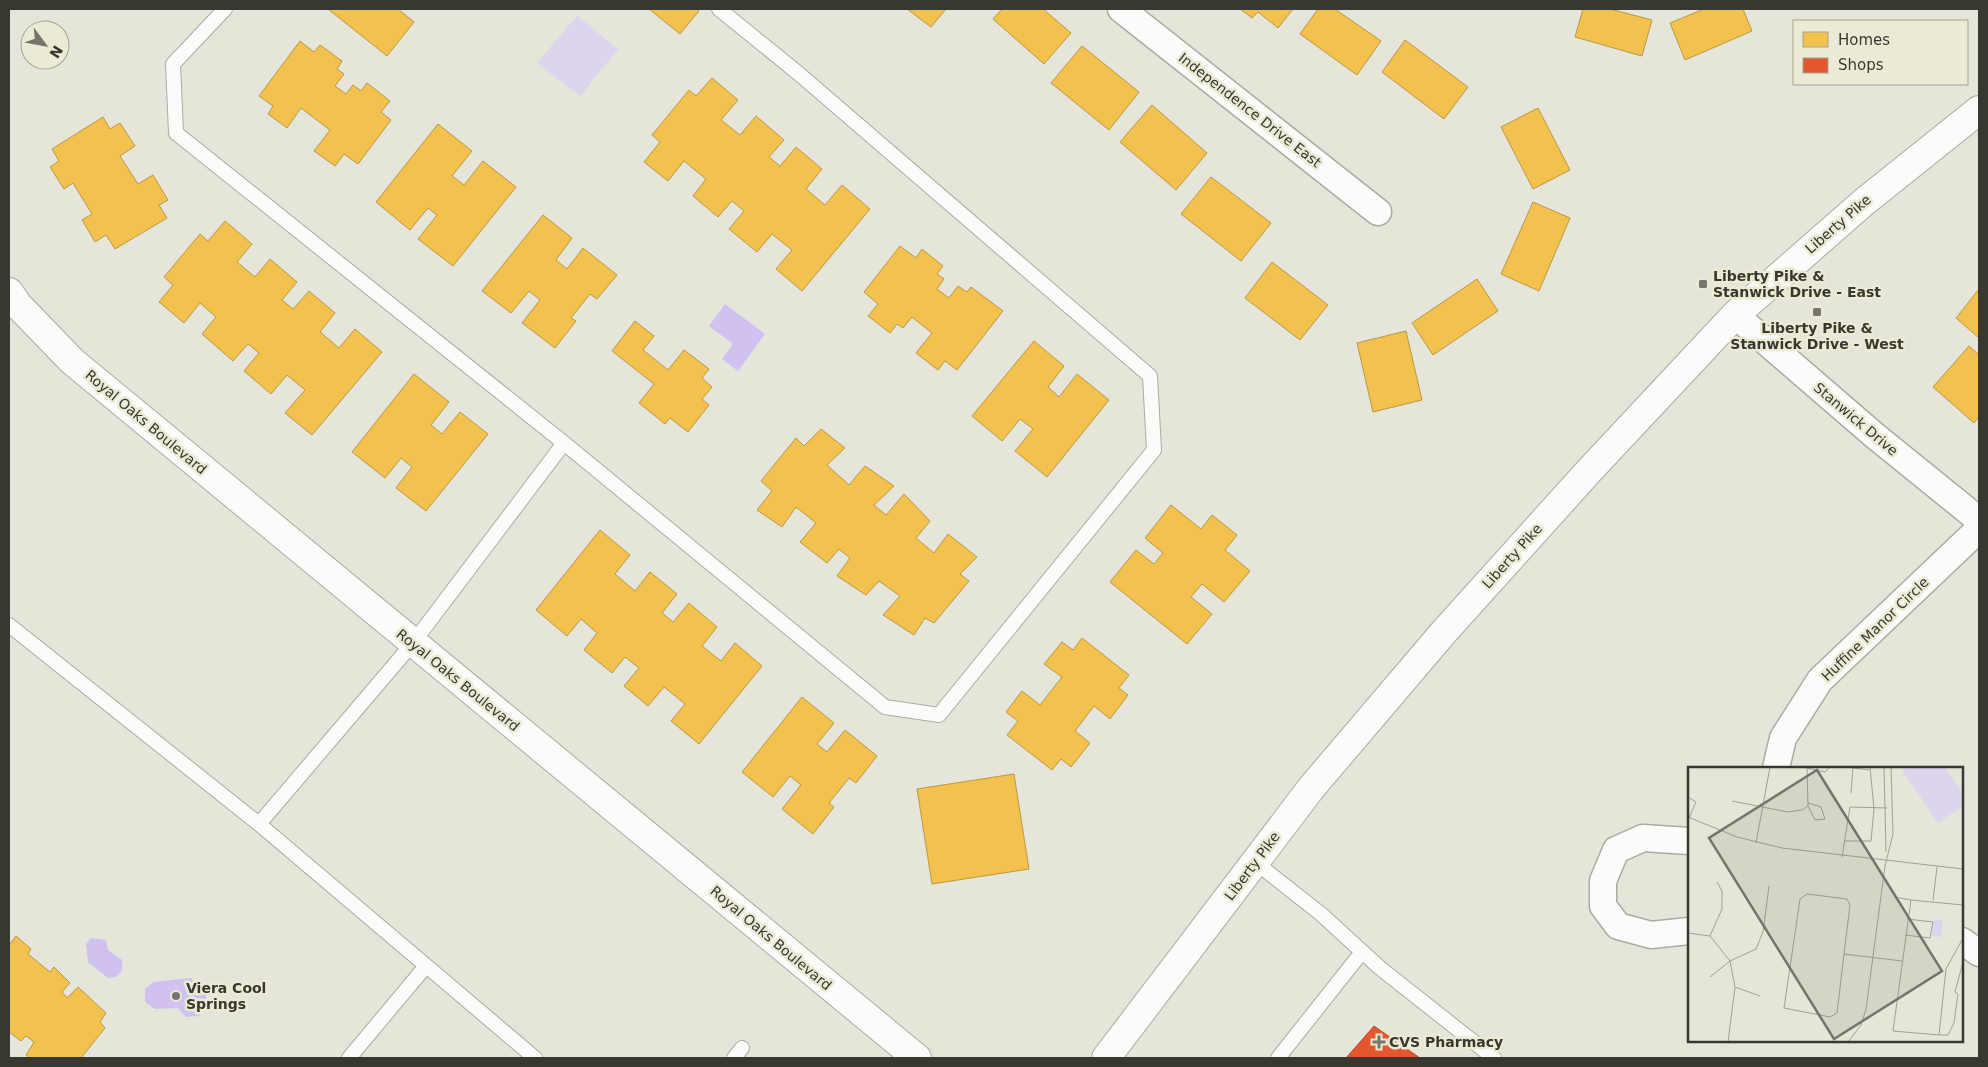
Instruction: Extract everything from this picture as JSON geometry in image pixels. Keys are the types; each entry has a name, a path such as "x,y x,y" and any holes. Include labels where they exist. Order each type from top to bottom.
{"street":[{"name":"Independence Drive East","path":"1121,9 1378,212"},
{"name":"Liberty Pike","path":"1106,1058 1312,787 1443,633 1588,472 1735,315 1864,202 1979,110"},
{"name":"Royal Oaks Boulevard","path":"9,292 72,361 917,1058"},
{"name":"Stanwick Drive","path":"1735,315 1874,435 1979,520"},
{"name":"Huffine Manor Circle","path":"1776,767 1783,738 1820,680 1979,529"},
{"path":"1688,841 1642,838 1616,850 1603,881 1603,906 1618,926 1651,935 1688,931"},
{"path":"1963,941 1979,953"}],"lane":[{"path":"225,9 173,64 176,133 564,443 885,707 938,715 1154,450 1150,376 798,73 719,9"},
{"path":"259,824 413,643 564,443"},
{"path":"9,625 259,824 426,966 526,1055"},
{"path":"1255,862 1321,914 1362,952 1494,1058"},
{"path":"1278,1058 1362,952"},
{"path":"349,1058 426,966"}],"shaded area":[{"path":"577,16 618,49 580,96 537,63"},
{"path":"725,304 765,334 738,371 722,359 733,344 709,326"},
{"path":"91,938 106,940 108,950 122,960 122,971 116,977 108,978 88,962 86,944"},
{"name":"Viera Cool Springs","path":"191,978 198,987 206,990 206,1006 199,1016 186,1017 178,1008 155,1009 145,1002 145,989 153,982"}],"building: Homes":[{"path":"328,9 398,9 414,22 387,56"},
{"path":"649,9 697,9 699,11 680,34"},
{"path":"907,9 946,9 931,27"},
{"path":"1002,9 1043,9 1071,33 1044,64 993,19"},
{"path":"1240,9 1293,9 1278,28 1258,12 1252,18"},
{"path":"1318,9 1335,9 1381,41 1357,75 1300,34"},
{"path":"1583,9 1610,9 1652,20 1642,56 1575,37"},
{"path":"1704,9 1743,9 1752,31 1685,60 1670,23"},
{"path":"1405,40 1468,87 1444,119 1382,72"},
{"path":"300,41 314,52 320,45 342,61 337,69 344,74 335,86 346,94 353,85 361,91 367,83 390,101 381,112 391,120 358,164 344,154 335,166 314,151 330,130 301,108 287,128 268,114 273,106 259,96"},
{"path":"1082,46 1139,92 1109,130 1051,83"},
{"path":"712,78 738,100 721,120 740,135 756,116 784,140 769,157 780,166 796,147 822,169 806,189 825,205 842,185 870,209 802,291 776,269 792,250 772,234 757,252 729,229 744,211 732,201 718,217 693,196 706,179 684,161 668,181 644,162 660,142 652,135 689,90 696,96"},
{"path":"1152,105 1207,153 1176,190 1120,142"},
{"path":"1538,108 1570,170 1533,189 1501,127"},
{"path":"103,117 110,129 120,123 135,146 120,156 138,184 153,175 168,200 159,205 167,218 115,249 106,235 95,242 82,220 92,214 73,183 64,189 50,167 59,161 52,149"},
{"path":"438,124 472,151 452,176 464,185 483,161 516,187 453,266 418,239 437,215 428,208 410,230 376,202"},
{"path":"1211,177 1271,223 1241,261 1181,214"},
{"path":"1533,202 1570,218 1539,291 1501,274"},
{"path":"543,215 572,238 556,260 567,269 583,248 617,275 597,299 590,294 571,318 576,321 555,348 522,323 540,300 529,291 511,313 482,291"},
{"path":"225,221 252,244 237,262 255,277 270,259 297,282 282,300 293,309 309,291 335,313 320,332 339,348 355,329 382,352 312,435 285,413 305,390 287,375 271,394 244,371 259,353 248,344 233,361 202,334 216,317 200,303 184,323 159,302 173,285 164,277 200,234 208,241"},
{"path":"900,246 916,258 922,249 943,266 937,274 944,279 937,289 949,298 958,286 967,292 971,287 1003,311 957,370 945,361 938,370 916,353 932,333 912,317 903,328 897,324 890,333 868,316 878,304 864,292"},
{"path":"1272,262 1328,305 1300,340 1245,298"},
{"path":"1477,279 1498,311 1433,355 1412,323"},
{"path":"1979,289 1979,338 1956,318"},
{"path":"635,321 654,336 643,350 668,370 684,350 709,369 702,378 712,387 702,399 709,405 688,432 670,418 665,424 639,403 654,384 612,351"},
{"path":"1406,331 1422,400 1373,412 1357,343"},
{"path":"1034,341 1064,366 1048,387 1059,397 1077,374 1109,400 1047,477 1015,451 1033,429 1020,419 1002,441 972,416"},
{"path":"1969,346 1979,355 1979,417 1974,423 1933,387"},
{"path":"414,374 449,402 431,425 442,434 460,412 488,434 426,511 396,488 412,467 401,458 385,478 352,452"},
{"path":"821,429 845,448 827,465 849,485 865,466 894,486 874,505 886,515 904,494 930,521 916,538 934,553 948,534 977,557 960,574 969,581 934,623 925,618 914,635 883,615 900,596 879,581 866,595 837,576 850,558 839,549 827,563 800,542 816,523 796,507 782,527 757,510 772,491 761,481 796,438 804,446"},
{"path":"1171,505 1201,529 1212,515 1237,535 1225,550 1250,571 1224,602 1202,584 1191,597 1212,614 1187,644 1110,582 1136,550 1154,564 1163,553 1145,538"},
{"path":"600,530 630,555 615,574 635,591 650,572 677,594 662,613 673,622 689,603 717,627 702,646 721,661 735,643 762,666 699,744 671,721 685,704 664,687 648,706 624,686 639,668 625,657 612,673 584,650 597,633 581,619 567,636 536,610"},
{"path":"1082,638 1129,675 1119,688 1128,695 1110,719 1094,706 1075,731 1090,743 1071,767 1061,759 1052,770 1007,735 1018,721 1006,712 1022,691 1040,705 1062,677 1044,664 1062,642 1073,650"},
{"path":"802,697 834,723 817,744 827,752 845,730 877,756 856,783 849,778 829,803 834,807 813,834 782,809 801,785 790,776 773,797 742,772"},
{"path":"1014,774 1029,869 932,884 917,789"},
{"path":"16,936 31,949 28,954 50,972 54,967 70,983 62,992 67,998 78,987 106,1013 100,1022 105,1028 81,1058 30,1058 26,1055 34,1042 26,1036 21,1041 9,1032 9,945"}],"building: Shops":[{"name":"CVS Pharmacy","path":"1374,1026 1420,1058 1346,1058"}],"place":[{"name":"Liberty Pike & Stanwick Drive - East","path":"1703,284"},
{"name":"Liberty Pike & Stanwick Drive - West","path":"1817,312"},
{"name":"Viera Cool Springs","path":"176,996"},
{"name":"CVS Pharmacy","path":"1379,1042"}]}
